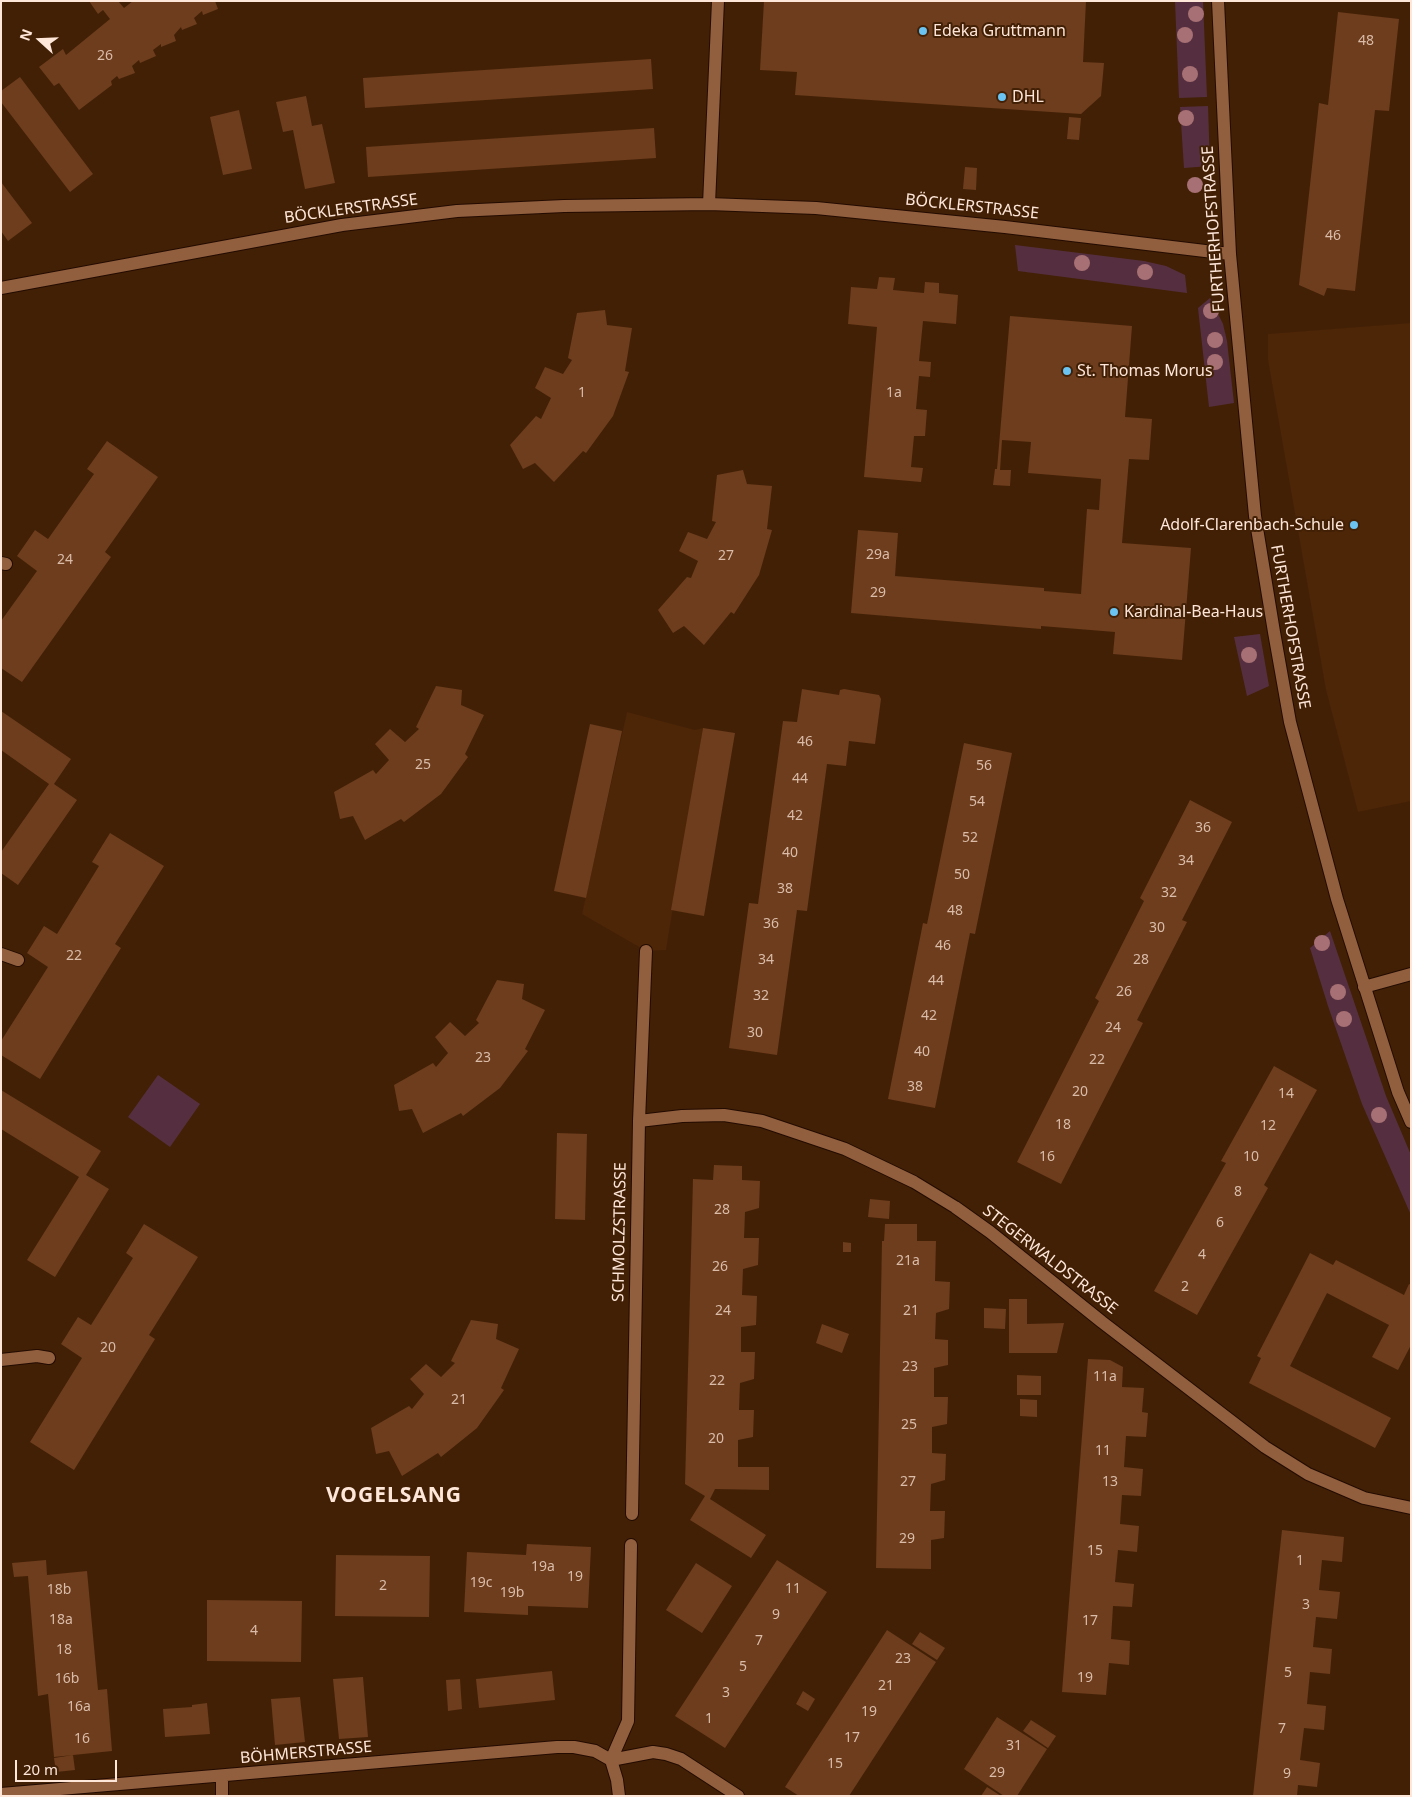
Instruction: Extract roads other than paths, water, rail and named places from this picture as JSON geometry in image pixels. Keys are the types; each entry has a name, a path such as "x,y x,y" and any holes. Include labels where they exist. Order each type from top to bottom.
{"street":[{"path":"709,204 718,1"},
{"name":"FURTHERHOFSTRASSE","path":"1218,1 1230,254 1255,516 1290,722 1337,899 1398,1092 1411,1122"},
{"name":"BÖCKLERSTRASSE","path":"1,288 306,231 457,211 564,206 709,204 825,209 1005,227 1230,254"},
{"name":"SCHMOLZSTRASSE","path":"632,1514 639,1122 646,951"},
{"path":"1,954 18,960"},
{"path":"1364,987 1411,974"},
{"name":"STEGERWALDSTRASSE","path":"639,1122 682,1116 716,1115 762,1121 845,1150 914,1182 955,1207 990,1232 1102,1322 1265,1448 1308,1474 1364,1498 1411,1508"},
{"path":"1,1360 37,1356 49,1358"},
{"path":"619,1796 611,1760 628,1721 631,1544"},
{"name":"BÖHMERSTRASSE","path":"1,1794 222,1777 557,1747 574,1747 595,1751 611,1760"},
{"path":"611,1760 653,1752 666,1754 681,1759 738,1796"},
{"path":"222,1777 222,1796"}],"place":[{"name":"Edeka Gruttmann","path":"923,31"},
{"name":"DHL","path":"1002,97"},
{"name":"St. Thomas Morus","path":"1067,371"},
{"name":"Adolf-Clarenbach-Schule","path":"1354,525"},
{"name":"Kardinal-Bea-Haus","path":"1114,612"}],"district":[{"name":"VOGELSANG","path":"394,1496"}]}
